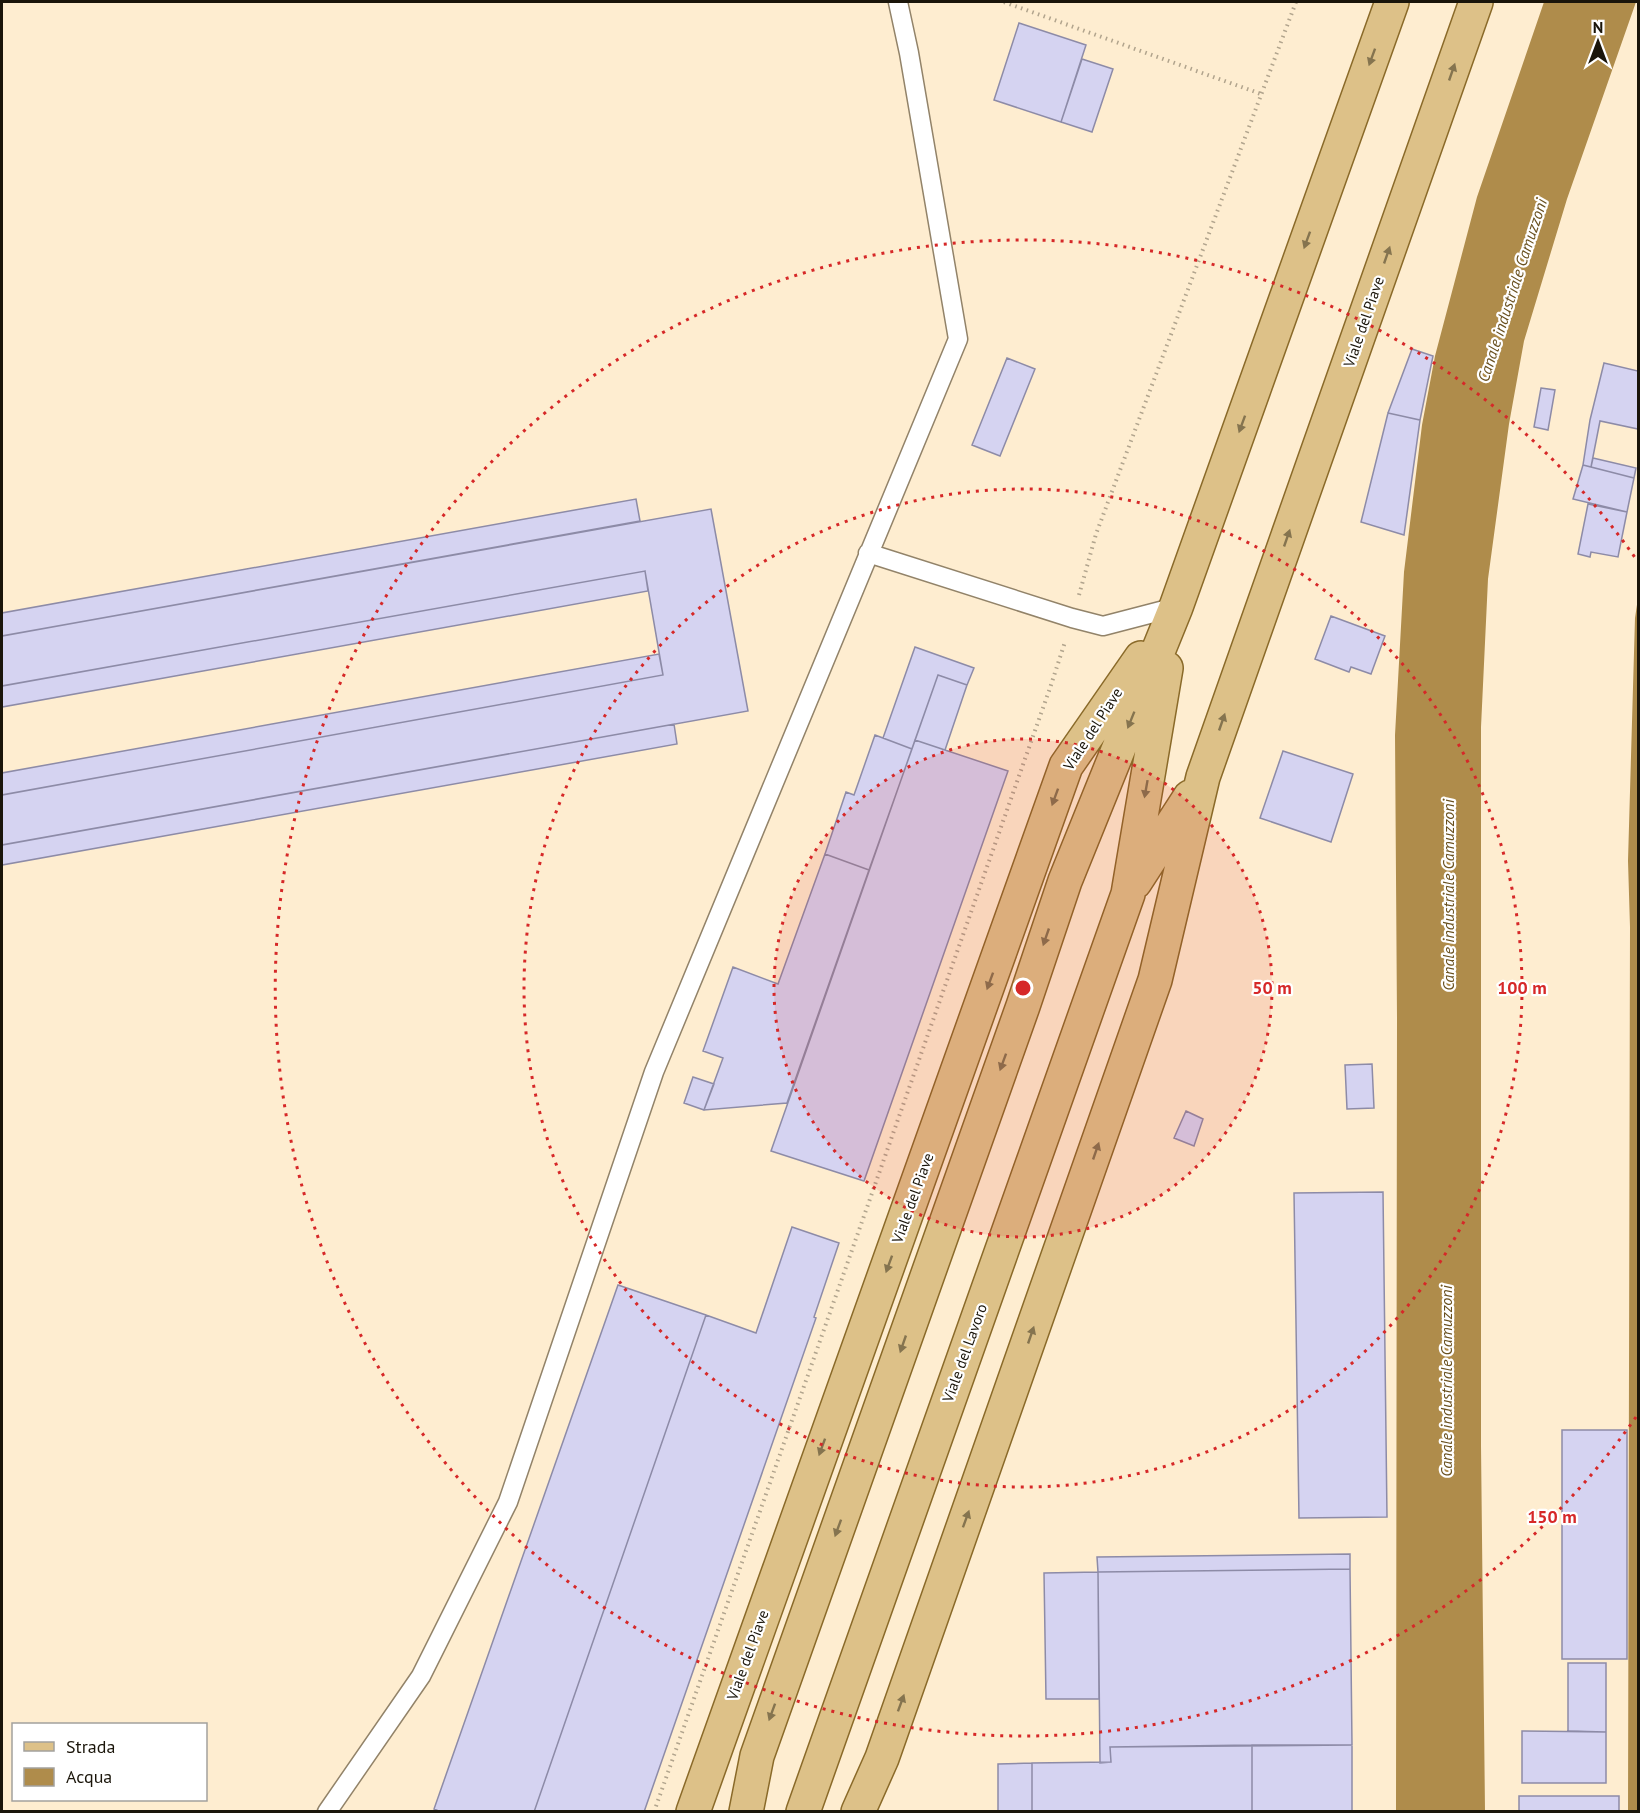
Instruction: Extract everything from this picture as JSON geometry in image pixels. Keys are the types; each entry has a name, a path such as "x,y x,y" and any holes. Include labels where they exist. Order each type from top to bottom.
{"main road":[{"name":"Viale del Piave","path":"746,1812 757,1756 1023,1006 1065,881 1176,607 1392,2"},
{"name":"Viale del Piave","path":"858,1812 882,1758 1155,980 1203,777 1476,2"},
{"name":"Viale del Piave","path":"1128,894 1176,607"},
{"name":"Viale del Piave","path":"693,1812 1066,766 1176,607"},
{"name":"Viale del Piave","path":"1128,894 1203,777"},
{"name":"Viale del Lavoro","path":"803,1812 1128,894"},
{"name":"Viale del Piave","path":"870,1812 882,1758"}],"lane":[{"path":"327,1812 421,1676 508,1502 654,1072 958,339 909,53 898,2"},
{"path":"868,554 1103,626 1176,607"}],"path":[{"path":"1004,2 1261,94"},
{"path":"654,1812 1050,688 1096,534 1296,2"}],"water":[{"name":"Canale industriale Camuzzoni","path":"1544,2 1636,2 1567,199 1524,341 1509,424 1488,579 1481,727 1481,1446 1485,1811 1396,1811 1395,735 1404,572 1422,425 1435,356 1477,197"},
{"path":"1638,598 1638,1811 1628,1812 1630,927 1628,861 1635,618"}],"building":[{"path":"1019,23 1086,45 1061,122 994,100"},
{"path":"1082,59 1113,69 1092,132 1061,122"},
{"path":"1412,349 1433,356 1420,420 1388,413"},
{"path":"1007,358 1035,369 1000,456 972,445"},
{"path":"1604,363 1638,371 1638,429 1600,421 1591,467 1583,465 1590,420"},
{"path":"1541,388 1555,390 1548,430 1534,427"},
{"path":"1388,413 1420,420 1404,535 1361,522"},
{"path":"1593,458 1636,468 1634,478 1591,467"},
{"path":"1583,465 1634,478 1627,512 1573,499"},
{"path":"636,499 640,521 2,636 2,613"},
{"path":"1588,504 1627,512 1618,557 1591,552 1590,557 1578,554"},
{"path":"711,509 748,711 2,845 2,795 663,675 645,571 2,686 2,636"},
{"path":"645,571 648,591 2,707 2,686"},
{"path":"1331,616 1385,636 1371,674 1351,667 1349,672 1315,659"},
{"path":"915,647 974,668 967,685 938,675 912,749 883,738"},
{"path":"659,654 663,675 2,795 2,773"},
{"path":"938,675 967,685 945,750 915,740"},
{"path":"674,724 677,744 2,865 2,845"},
{"path":"875,735 912,749 869,870 825,854 846,792 854,795"},
{"path":"915,740 1008,771 864,1181 771,1151"},
{"path":"1283,751 1353,774 1331,842 1260,818"},
{"path":"825,854 869,870 787,1103 704,1110 723,1058 703,1051 733,967 778,984"},
{"path":"1372,1064 1374,1108 1347,1109 1345,1065"},
{"path":"693,1077 714,1084 704,1110 684,1103"},
{"path":"1186,1111 1203,1119 1194,1146 1174,1138"},
{"path":"1383,1192 1387,1517 1299,1518 1294,1193"},
{"path":"792,1227 839,1243 814,1317 816,1318 644,1812 534,1812 706,1315 756,1333"},
{"path":"618,1285 706,1315 534,1812 441,1812 434,1809"},
{"path":"1562,1430 1627,1430 1627,1659 1562,1659"},
{"path":"1350,1554 1350,1569 1098,1572 1097,1557"},
{"path":"1350,1569 1352,1745 1110,1747 1111,1762 1100,1763 1098,1572"},
{"path":"1098,1572 1099,1699 1046,1699 1044,1573"},
{"path":"1568,1663 1606,1663 1606,1732 1568,1731"},
{"path":"1522,1731 1606,1732 1606,1783 1522,1783"},
{"path":"1252,1745 1252,1812 1032,1812 1032,1763 1111,1762 1110,1747"},
{"path":"1252,1745 1352,1745 1352,1812 1252,1812"},
{"path":"1032,1763 1032,1812 998,1812 998,1764"},
{"path":"1519,1796 1619,1796 1619,1812 1519,1812"}]}
